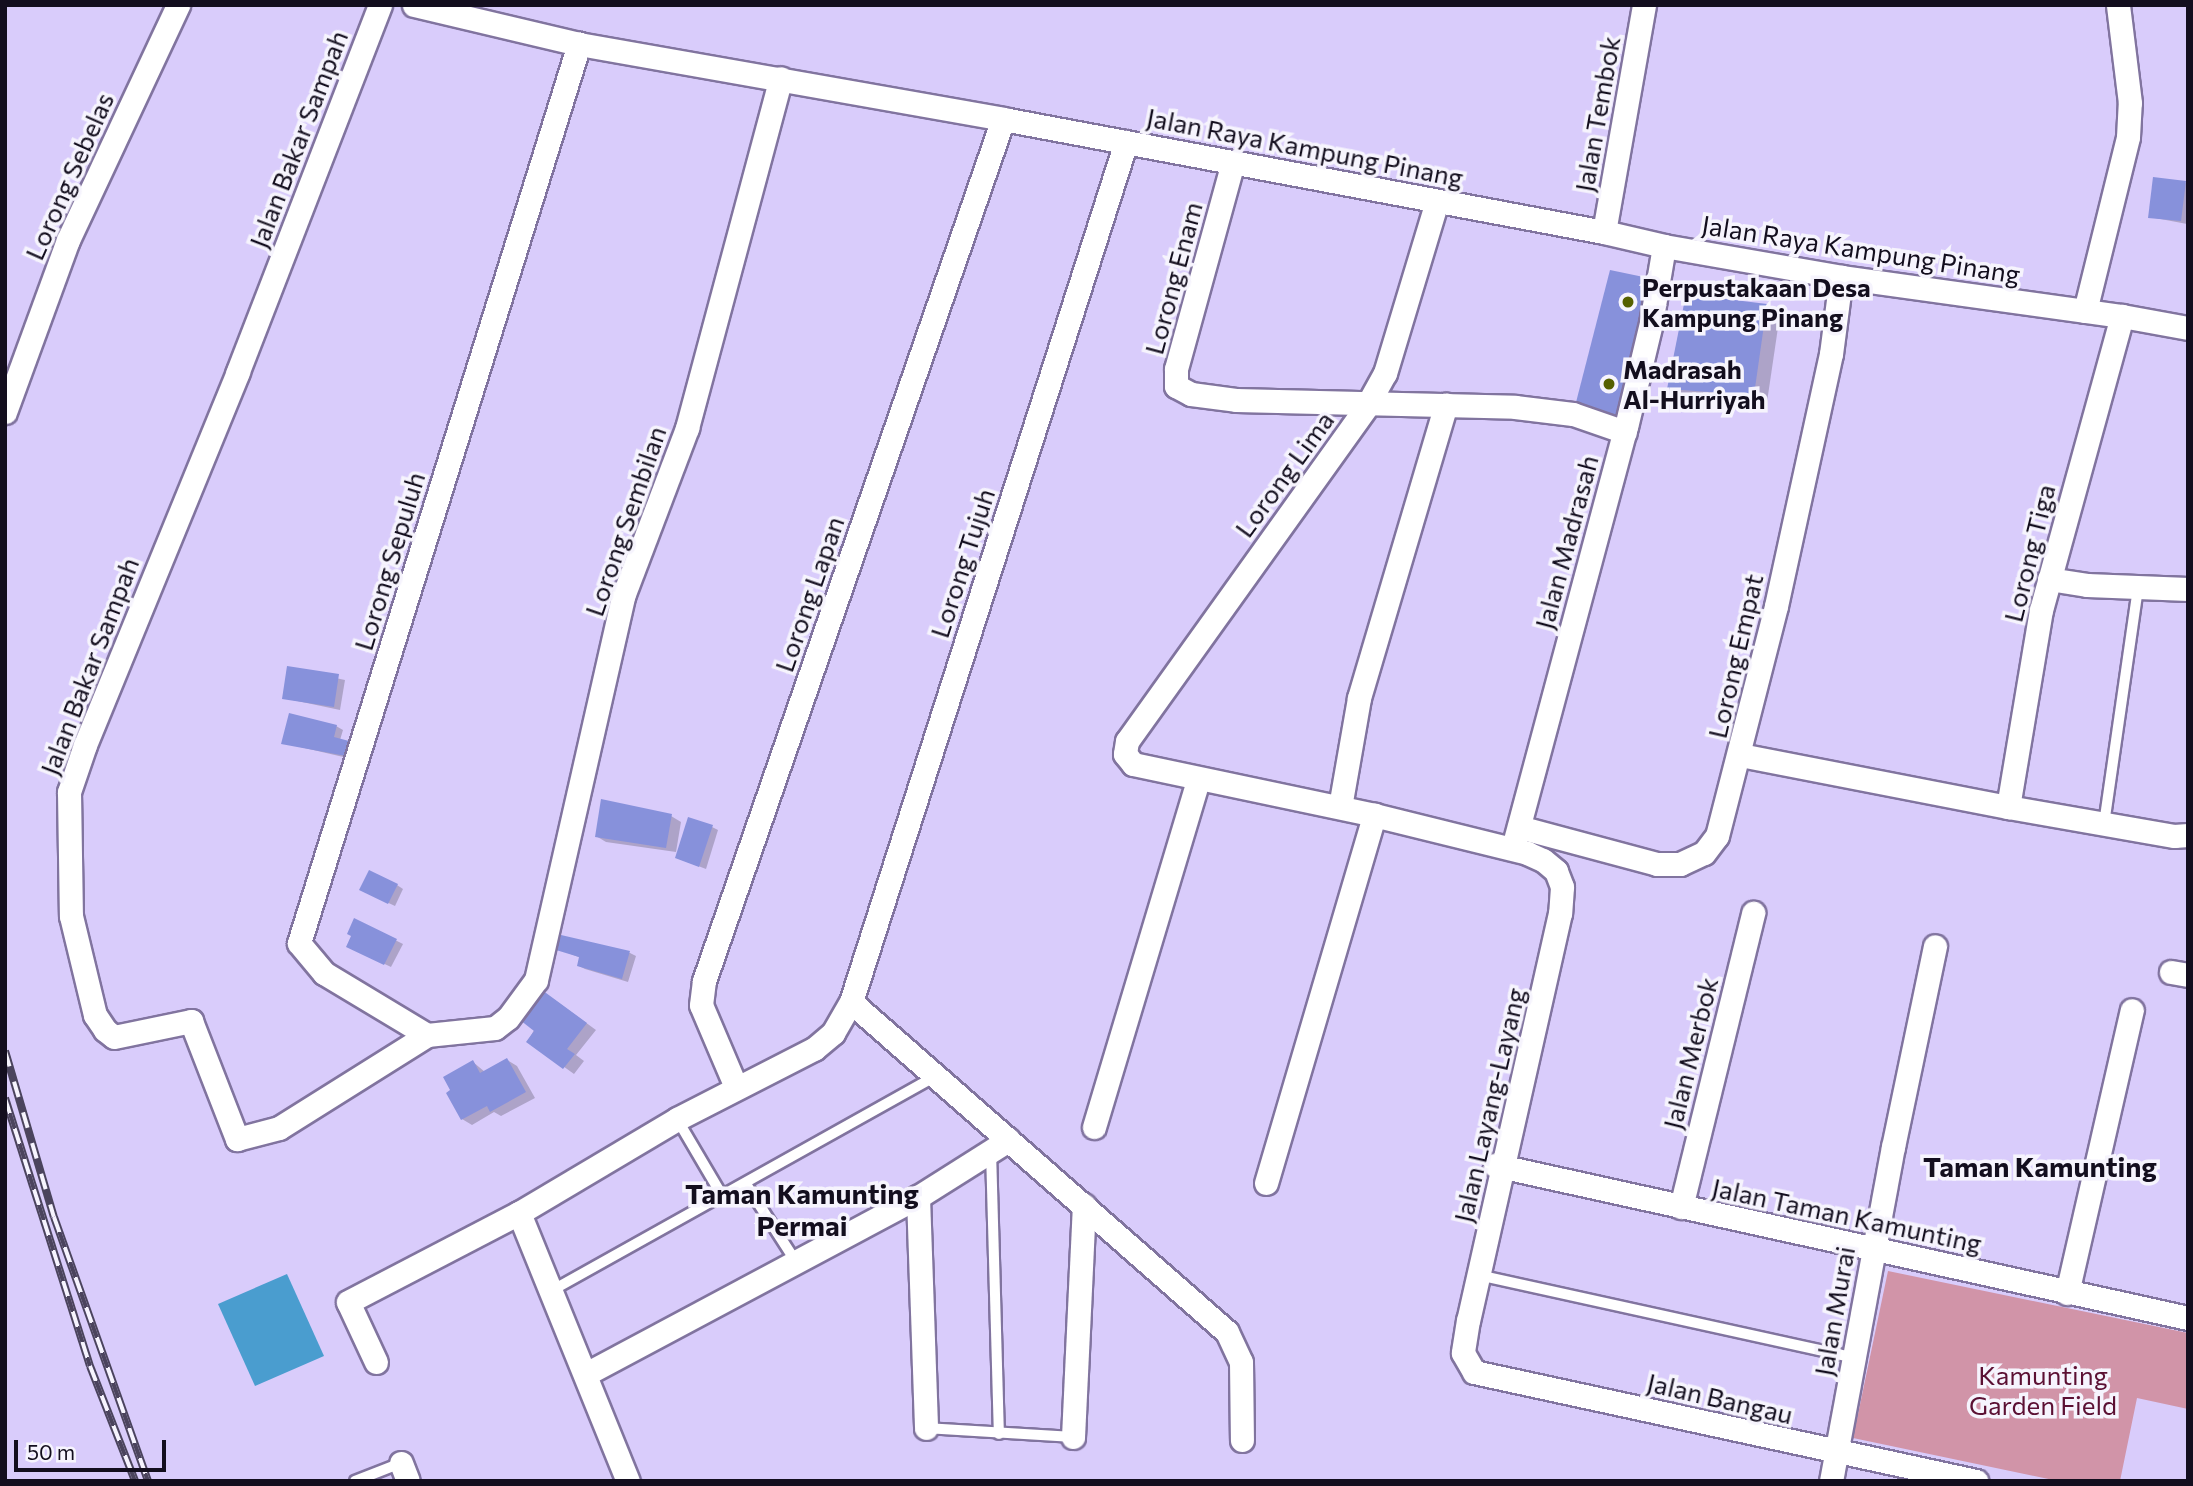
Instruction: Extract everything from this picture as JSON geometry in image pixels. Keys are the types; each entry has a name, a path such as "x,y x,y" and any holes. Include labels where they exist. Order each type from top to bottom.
{"street":[{"name":"Lorong Sebelas","path":"5,412 68,240 178,5"},
{"name":"Jalan Bakar Sampah","path":"380,5 238,372 85,744 69,792 68,855 71,916 100,1023 114,1037 191,1021 237,1139 279,1128 427,1035"},
{"name":"Jalan Raya Kampung Pinang","path":"414,5 579,44 1003,119 1604,232 1664,246 1841,277 2122,316 2188,328"},
{"name":"Jalan Tembok","path":"1604,232 1644,5"},
{"path":"2085,311 2128,136 2130,103 2119,5"},
{"name":"Lorong Sepuluh","path":"427,1035 324,973 299,943 579,44"},
{"name":"Lorong Sembilan","path":"427,1035 495,1028 508,1018 536,981 624,594 687,428 782,78"},
{"name":"Lorong Lapan","path":"736,1087 701,1005 704,981 1003,119"},
{"name":"Lorong Tujuh","path":"376,1362 348,1302 519,1213 677,1119 814,1049 833,1033 851,1002 1126,142"},
{"name":"Lorong Enam","path":"1233,162 1176,369 1177,386 1191,394 1236,400 1367,406"},
{"name":"Lorong Lima","path":"1198,780 1133,764 1125,754 1127,741 1367,406 1385,373 1437,201"},
{"name":"Jalan Madrasah","path":"1512,850 1625,432 1651,323 1664,246"},
{"name":"Lorong Empat","path":"1519,827 1657,864 1681,864 1704,853 1717,836 1740,755 1828,367 1841,277"},
{"name":"Lorong Tiga","path":"2008,807 2040,610 2122,316"},
{"path":"1340,807 1359,698 1446,405"},
{"path":"1367,406 1515,407 1573,414 1625,432"},
{"path":"2049,579 2087,585 2188,589"},
{"path":"1740,755 2008,807 2188,835"},
{"path":"1094,1127 1198,780 1340,807 1512,850"},
{"path":"1266,1183 1374,815"},
{"name":"Jalan Layang-Layang","path":"1463,1353 1499,1166 1560,913 1562,887 1556,871 1543,860 1512,850"},
{"name":"Jalan Merbok","path":"1681,1207 1753,913"},
{"name":"Jalan Murai","path":"1831,1481 1935,946"},
{"path":"851,1002 935,1076 999,1146 1084,1205 1227,1332 1241,1362 1242,1440"},
{"path":"2067,1293 2132,1010"},
{"path":"586,1374 918,1197 999,1146"},
{"name":"Jalan Taman Kamunting","path":"1499,1166 2188,1318"},
{"path":"918,1197 926,1428"},
{"path":"1073,1437 1084,1205"},
{"path":"519,1213 628,1481"},
{"name":"Jalan Bangau","path":"1463,1353 1474,1372 1976,1481"}],"lane":[{"path":"2104,824 2138,587"},
{"path":"551,1291 935,1076"},
{"path":"677,1119 723,1197"},
{"path":"999,1146 999,1434"},
{"path":"746,1184 796,1262"},
{"path":"1478,1275 1854,1357"},
{"path":"926,1428 1073,1437"},
{"path":"355,1481 404,1472"}],"green space":[{"name":"Kamunting Garden Field","path":"1888,1271 2188,1333 2188,1409 2137,1398 2120,1481 2058,1481 1853,1438"}],"water":[{"path":"287,1274 324,1356 255,1386 218,1304"}],"building":[{"path":"2153,177 2186,181 2181,221 2148,218"},
{"path":"1610,270 1658,280 1626,427 1573,414"},
{"path":"1686,294 1767,304 1754,395 1667,389"},
{"path":"287,666 339,674 334,707 282,699"},
{"path":"289,713 337,725 334,737 349,741 346,756 281,744"},
{"path":"601,799 672,814 666,848 595,837"},
{"path":"688,817 713,825 699,867 675,858"},
{"path":"369,870 398,884 388,904 359,890"},
{"path":"354,918 397,939 384,965 346,947 351,936 347,934"},
{"path":"561,935 630,951 622,979 577,966 579,957 556,950"},
{"path":"542,990 587,1023 567,1049 575,1054 563,1069 526,1042 534,1031 520,1020"},
{"path":"507,1058 526,1092 490,1112 487,1106 461,1120 446,1093 450,1090 443,1077 473,1060 480,1073"}],"railway":[{"path":"5,1051 54,1217 148,1481"},
{"path":"5,1098 90,1366 135,1481"}],"place":[{"name":"Perpustakaan Desa Kampung Pinang","path":"1628,302"},
{"name":"Madrasah Al-Hurriyah","path":"1609,384"}],"district":[{"name":"Taman Kamunting","path":"2040,1166"},
{"name":"Taman Kamunting Permai","path":"802,1209"}]}
